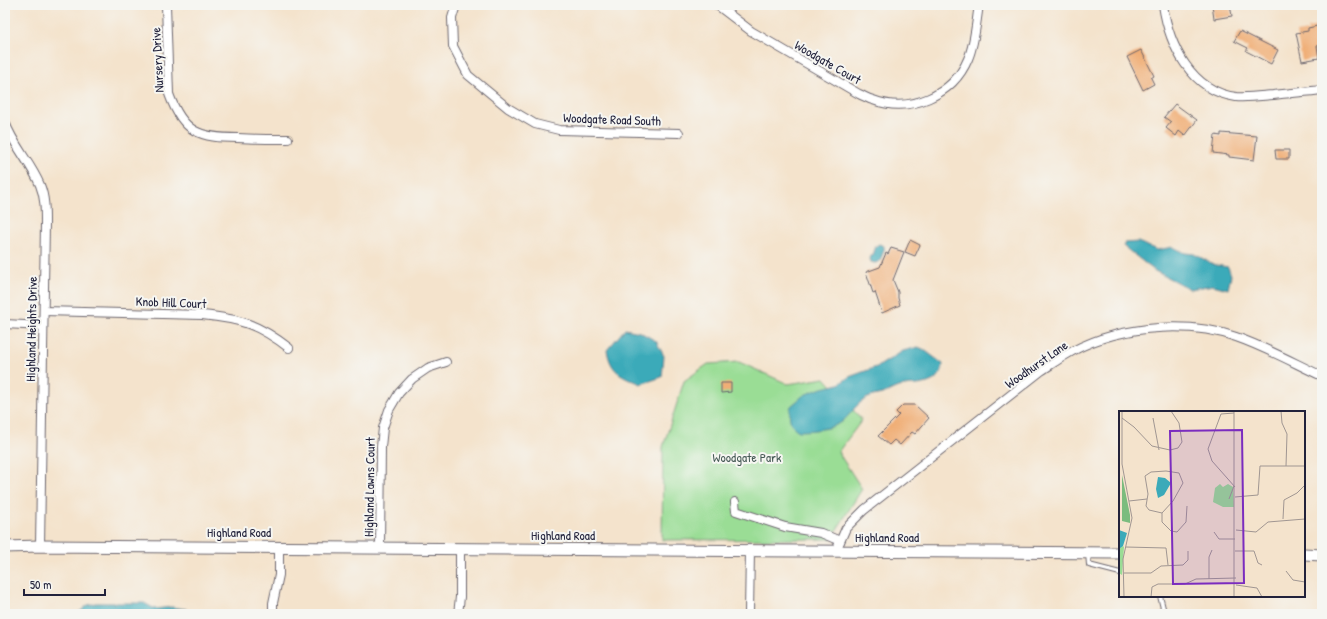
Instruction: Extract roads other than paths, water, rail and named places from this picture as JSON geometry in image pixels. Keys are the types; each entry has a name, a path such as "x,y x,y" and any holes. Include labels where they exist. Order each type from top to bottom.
{"street":[{"name":"Nursery Drive","path":"166,5 170,94 174,108 191,129 205,136 220,138 288,139"},
{"name":"Woodgate Road South","path":"456,5 452,18 453,46 468,75 508,108 528,120 535,124 559,130 679,133"},
{"name":"Woodgate Court","path":"716,5 751,31 859,94 874,101 890,104 907,104 923,101 938,94 951,85 962,72 969,59 980,5"},
{"path":"1163,5 1165,20 1173,42 1184,64 1194,76 1207,86 1221,93 1236,97 1253,97 1322,90"},
{"name":"Highland Heights Drive","path":"5,122 12,140 32,170 40,186 44,204 44,311 40,546"},
{"name":"Knob Hill Court","path":"44,311 227,317 251,324 273,336 289,348"},
{"path":"5,324 43,326"},
{"name":"Woodhurst Lane","path":"838,546 846,528 864,510 1041,371 1065,355 1090,344 1116,335 1143,329 1188,328 1235,337 1322,376"},
{"name":"Highland Lawns Court","path":"380,548 382,428 389,410 399,393 412,379 428,368 446,362"},
{"path":"735,502 736,511 785,526 821,533 838,546"},
{"name":"Highland Road","path":"5,547 750,550 838,546 1119,553"},
{"path":"273,614 273,604 279,575 279,547"},
{"path":"458,614 460,597 460,548"},
{"path":"749,614 750,550"},
{"path":"1305,554 1322,555"}],"lane":[{"path":"1088,553 1089,565 1119,573"},
{"path":"1159,614 1163,608 1160,597"}],"water":[{"path":"1138,242 1157,250 1173,247 1185,253 1194,254 1215,265 1228,267 1231,275 1228,289 1213,285 1190,289 1155,271 1123,246 1125,243"},
{"path":"879,244 884,246 880,261 875,263 871,262 871,256 873,255 876,246"},
{"path":"625,329 640,332 656,341 664,356 662,377 641,384 623,375 614,368 611,364 607,350"},
{"path":"918,347 943,364 940,374 934,380 924,384 897,387 883,394 870,397 858,404 839,424 828,428 799,431 791,424 791,406 804,395 819,389 839,384 849,377 879,366 903,351"},
{"path":"96,603 144,603 155,609 171,607 186,609 186,614 77,614 88,605"}],"park label":[{"name":"Woodgate Park","path":"747,457"}]}
